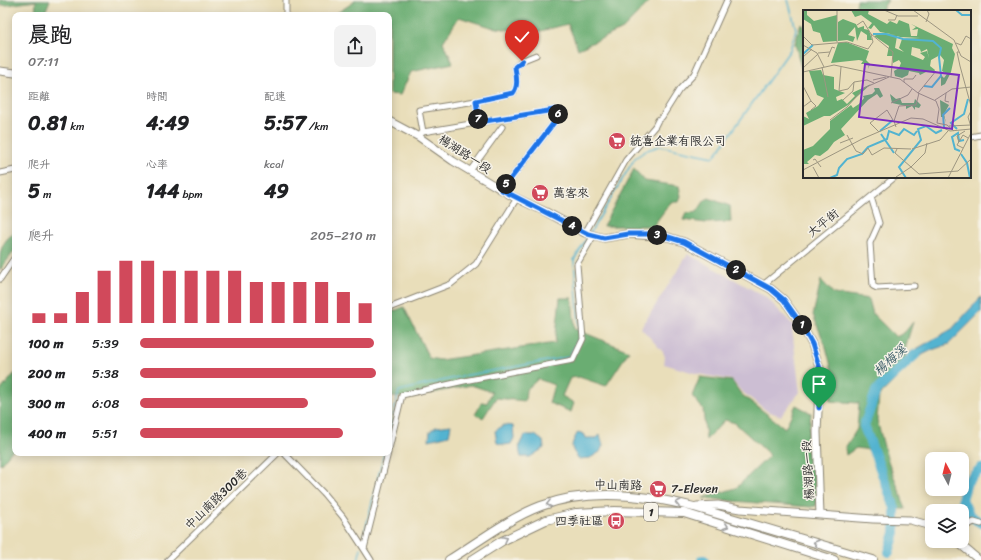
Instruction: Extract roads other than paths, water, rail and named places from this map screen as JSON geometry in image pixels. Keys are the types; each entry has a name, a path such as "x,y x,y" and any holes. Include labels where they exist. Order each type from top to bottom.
{"main road":[{"name":"中山南路","path":"449,560 514,518 541,506 576,497 616,494 666,500 694,507 870,559"},
{"name":"1","path":"472,560 502,541 546,520 576,513 614,510 684,513 834,560"}],"street":[{"path":"286,0 286,12"},
{"path":"392,437 402,395 464,381 573,360 583,339 577,264 626,160 662,117 679,90 694,74 727,0"},
{"path":"502,190 556,120 559,111 554,110 479,122 421,134 419,110 476,101 513,93 516,89 517,83 515,67 522,61 536,55"},
{"path":"0,71 12,73"},
{"path":"476,101 479,122"},
{"name":"楊湖路一段","path":"392,121 421,134 470,171 502,190 590,234 604,238 628,234 668,237 684,242 771,289 784,300 801,324 812,344 820,369 817,432 820,515"},
{"path":"470,171 502,127"},
{"path":"971,137 981,135"},
{"path":"0,173 12,171"},
{"name":"大平街","path":"763,285 894,178"},
{"path":"872,197 880,223 870,243 873,286 877,288 914,286"},
{"path":"392,307 451,284 476,264 517,198"},
{"path":"0,279 12,261"},
{"name":"中山南路300巷","path":"168,560 275,456"},
{"path":"287,456 323,493 343,517 371,560"},
{"path":"363,547 387,456"},
{"name":"楊湖路一段","path":"684,513 694,507 718,505 740,509 873,519 910,520 925,524"},
{"path":"969,524 974,522 981,524"},
{"path":"964,548 979,560"}],"water":[{"path":"981,297 981,312 949,344 932,350 906,363 911,352 952,329"},
{"path":"451,425 449,435 429,440 430,431 436,427"},
{"path":"504,425 513,426 514,438 511,444 504,445 497,443 495,431"},
{"path":"578,432 584,434 586,438 596,438 600,435 603,445 600,452 590,458 579,459 572,449"},
{"path":"526,435 535,435 543,441 544,448 530,457 521,457 520,445"}],"waterway":[{"path":"590,233 635,158 647,150 660,146 714,157 790,50 796,29 788,0"},
{"path":"392,420 399,391 463,376 569,357 580,336 574,260 588,236"},
{"name":"楊梅溪","path":"889,552 895,533 895,508 864,426 876,391 916,354"},
{"path":"362,543 383,456"},
{"path":"981,468 967,482 962,499 969,515 981,523"},
{"path":"358,560 361,548"}],"place":[{"name":"統喜企業有限公司","path":"617,141"},
{"name":"萬客來","path":"540,193"},
{"name":"7-Eleven","path":"658,489"},
{"name":"四季社區","path":"616,521"}]}
